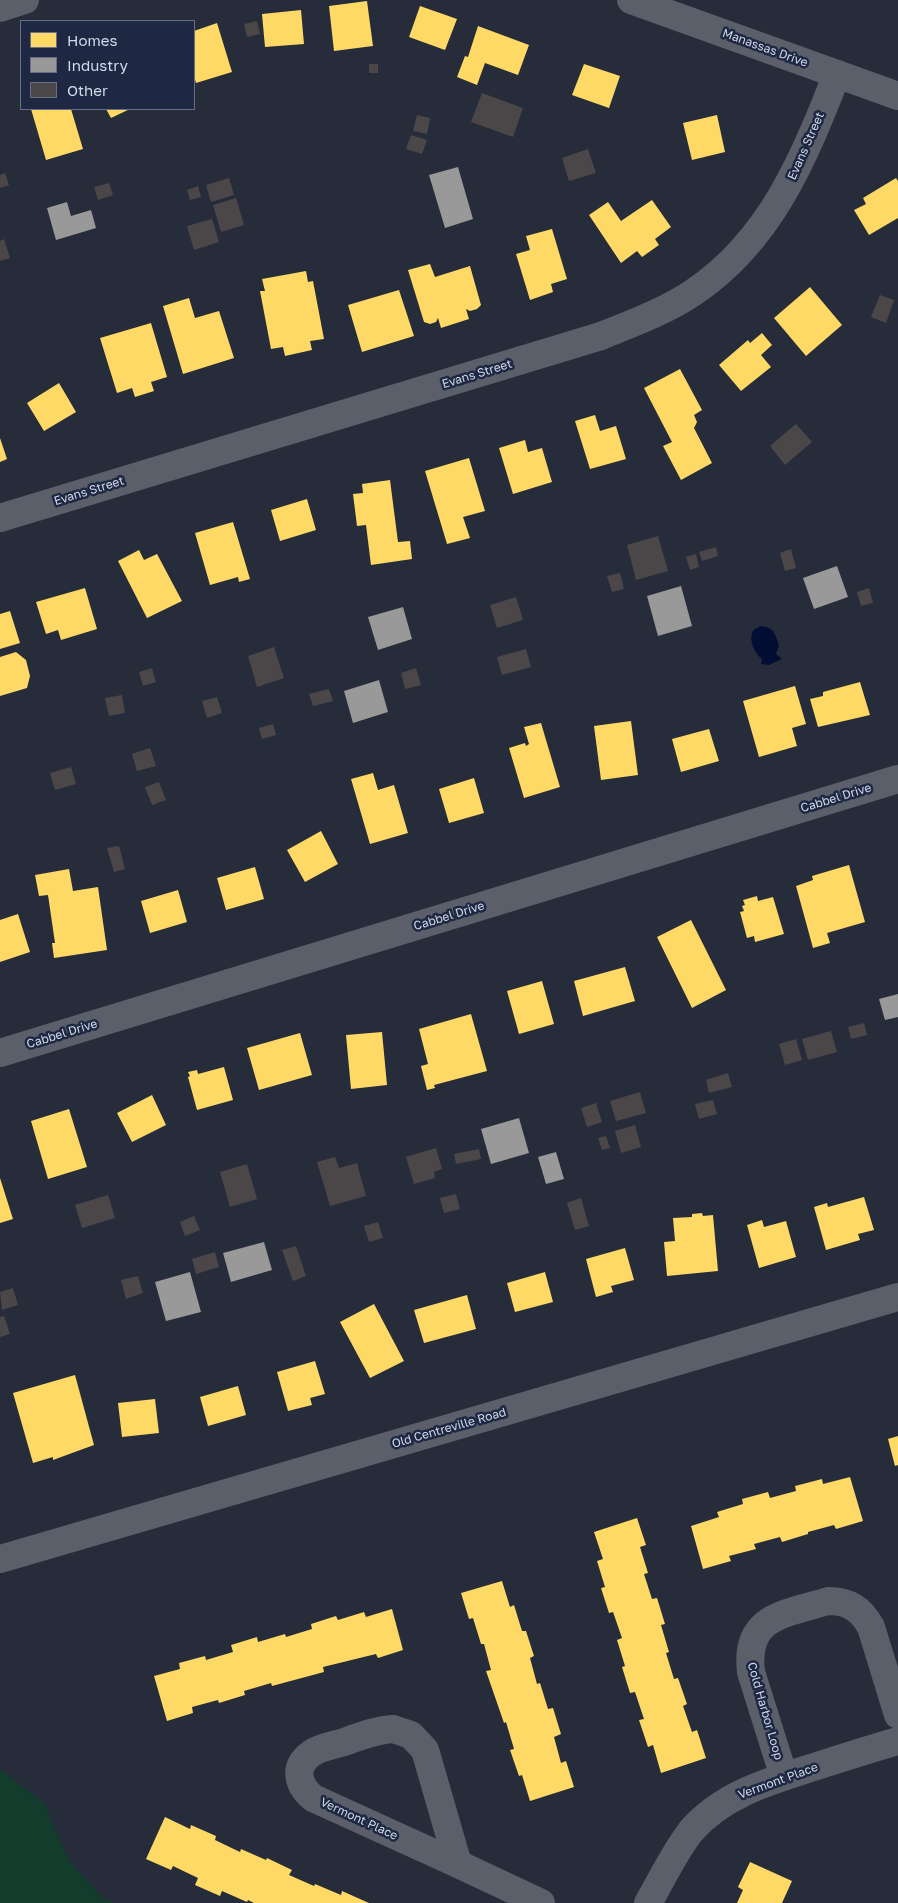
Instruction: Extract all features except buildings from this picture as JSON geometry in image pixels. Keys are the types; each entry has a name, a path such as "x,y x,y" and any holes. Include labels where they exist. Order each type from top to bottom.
{"street":[{"path":"0,8 25,0"},
{"name":"Manassas Drive","path":"631,0 898,96"},
{"name":"Evans Street","path":"0,518 592,339 659,312 694,293 752,241 775,209 792,180 837,74"},
{"name":"Cabbel Drive","path":"0,1053 898,779"},
{"name":"Old Centreville Road","path":"0,1559 898,1297"},
{"name":"Cold Harbor Loop","path":"784,1777 750,1672 749,1657 756,1633 773,1618 828,1601 838,1601 855,1607 865,1616 870,1627 898,1716"},
{"name":"Vermont Place","path":"458,1864 425,1750 411,1735 393,1729 380,1730 312,1753 301,1764 299,1777 304,1790 314,1798 541,1903"},
{"name":"Vermont Place","path":"648,1903 677,1851 692,1830 716,1808 738,1794 784,1777 898,1741"}],"green space":[{"path":"0,1769 45,1804 71,1863 103,1898 113,1903 0,1903"}],"water":[{"path":"761,626 769,628 774,632 779,646 776,654 782,659 769,665 761,664 762,659 755,650 751,637 754,630"}]}
